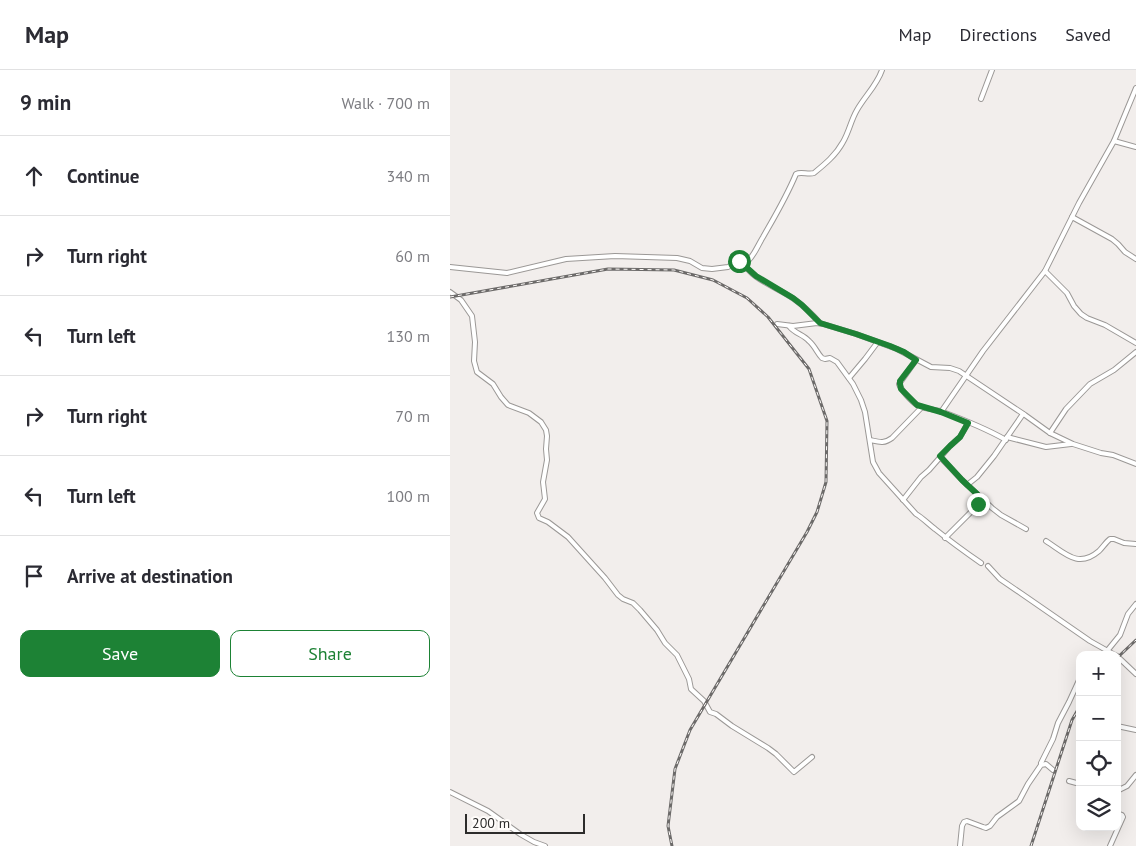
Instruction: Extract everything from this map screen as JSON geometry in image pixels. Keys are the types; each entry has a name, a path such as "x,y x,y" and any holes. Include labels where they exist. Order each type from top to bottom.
{"street":[{"path":"450,267 507,273 566,259 603,256 677,258 688,260 698,266 709,269 726,267 738,261 748,261 776,216 796,173 814,173 838,151 855,114 882,70"},
{"path":"981,99 992,70"},
{"path":"941,412 966,375 1045,271 1114,141 1136,88"},
{"path":"1114,141 1136,147"},
{"path":"1072,217 1112,239 1125,252 1136,259"},
{"path":"742,261 756,276 798,302 820,323"},
{"path":"1045,271 1067,293 1081,314 1106,325 1136,343"},
{"path":"450,292 461,300 472,316 475,342 474,363 477,372 493,384 508,405 529,413 543,424 546,430 546,465 543,482 545,499 537,516 568,538 605,578 612,590 623,599 633,603 642,612 665,643 676,653 689,679 691,689 704,701 709,712 716,714 768,748 794,772 812,758"},
{"path":"777,324 789,326 820,323 897,349 931,367 950,368 966,375 1050,433 1073,444 1113,455 1136,464"},
{"path":"789,326 793,331 811,342 822,358 830,358 837,362 853,384 863,405 873,462 878,473 916,514 952,544 981,563"},
{"path":"849,378 877,342"},
{"path":"1050,433 1066,409 1090,384 1114,370 1136,352"},
{"path":"916,360 900,384 901,389 917,405 941,412 1006,438 1046,446 1073,444"},
{"path":"870,440 881,443 888,442 922,407"},
{"path":"968,485 994,456 1023,414"},
{"path":"903,500 921,476 960,437 968,423"},
{"path":"940,456 983,500 1001,515 1026,529"},
{"path":"977,494 977,506"},
{"path":"945,538 983,500"},
{"path":"1046,541 1070,557 1079,559 1089,558 1110,538 1114,538 1122,543 1136,544"},
{"path":"988,566 1000,579 1106,650 1120,635 1128,614 1136,604"},
{"path":"1121,660 1136,674"},
{"path":"1041,763 1076,687"},
{"path":"1121,727 1136,730"},
{"path":"960,846 964,822 967,821 984,828 990,826 997,817 1020,799 1041,764 1046,764 1053,770"},
{"path":"1121,789 1127,786 1136,775"},
{"path":"1069,781 1076,783"},
{"path":"450,792 488,811 520,834 545,846"},
{"path":"1110,846 1116,831"}],"railway":[{"path":"450,297 608,269 674,270 713,280 747,298 768,317 809,369 827,421 826,482 817,512 807,532 690,730 675,769 668,826 672,846"},
{"path":"1121,654 1136,640"},
{"path":"1031,846 1072,720 1076,713"}],"route":[{"path":"739,261 742,261 761,280 793,298 820,323 890,346 916,360 900,381 901,389 918,406 941,412 968,423 960,437 940,456 977,494 978,504"}]}
